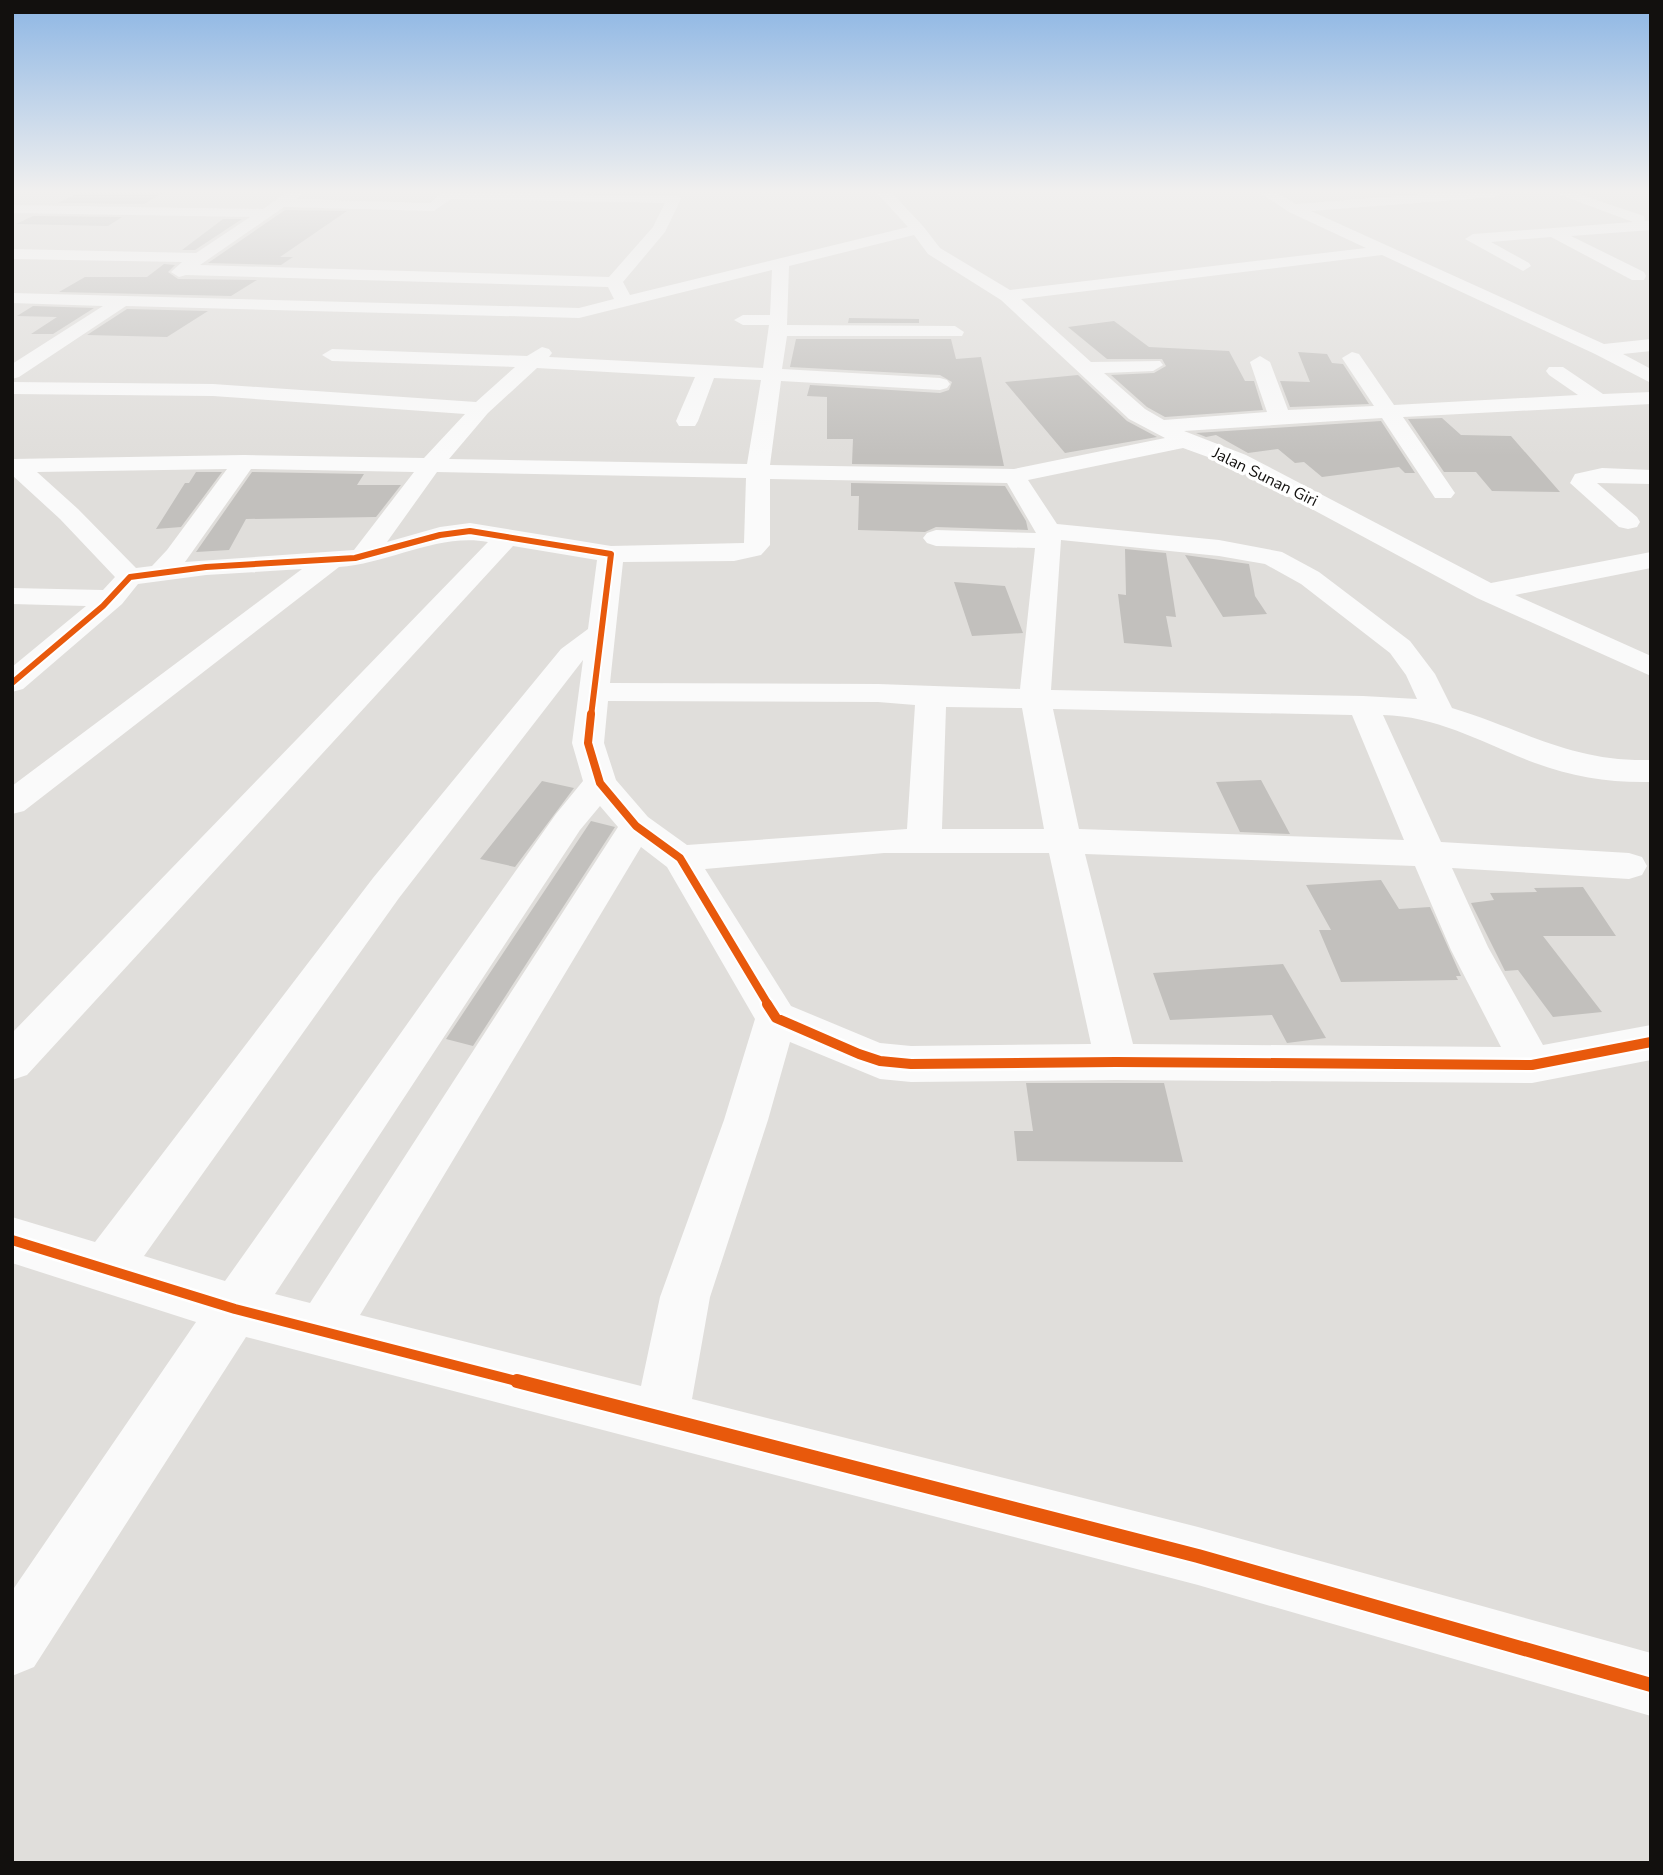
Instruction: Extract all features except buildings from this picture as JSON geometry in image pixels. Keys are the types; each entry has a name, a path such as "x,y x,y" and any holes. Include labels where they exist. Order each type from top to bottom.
{"street":[{"path":"17,365 122,301 163,280"},
{"path":"422,307 446,280"},
{"path":"564,280 614,282 624,301"},
{"path":"12,298 579,313 707,280"},
{"path":"12,596 346,559 454,532 483,532 611,554 734,553 752,550 759,539 758,470 778,325 780,280"},
{"name":"Jalan Sunan Giri","path":"982,280 1007,296 1137,414 1159,427 1185,441 1238,460 1487,592 1651,667"},
{"path":"1007,296 1135,280"},
{"path":"1453,280 1602,350 1651,377"},
{"path":"12,803 346,559 481,409 534,362 579,313"},
{"path":"743,320 778,325 956,332"},
{"path":"1602,350 1651,345"},
{"path":"332,355 534,362 940,384"},
{"path":"1352,358 1443,493"},
{"path":"1260,362 1280,417"},
{"path":"1086,368 1153,365"},
{"path":"1556,371 1598,400"},
{"path":"687,421 706,373"},
{"path":"12,388 201,390 481,409"},
{"path":"1471,391 1488,406"},
{"path":"1159,427 1280,417 1651,398"},
{"path":"15,467 244,462 1014,476 1185,441"},
{"path":"12,683 27,655 179,552 244,462"},
{"path":"15,467 69,514 134,582"},
{"path":"1628,522 1582,483 1583,480 1602,474 1651,477"},
{"path":"1014,476 1048,536 1035,697 1064,841 1116,1062"},
{"path":"936,538 1048,536 1219,548 1273,558 1310,578 1400,647 1416,667 1440,715"},
{"path":"12,1062 507,537"},
{"path":"611,554 588,743 600,783 636,826 680,858 776,1018 880,1060 911,1064 1116,1062 1532,1065 1651,1042"},
{"path":"1487,592 1651,560"},
{"path":"105,1269 387,888 571,655 600,634"},
{"path":"594,692 878,692 931,696 1420,708 1572,764 1616,772 1651,771"},
{"path":"924,841 931,696"},
{"path":"1363,705 1470,950 1532,1065"},
{"path":"12,1645 235,1309 568,822 600,783"},
{"path":"322,1331 636,826"},
{"path":"680,858 884,841 1064,841 1429,855 1629,866"},
{"path":"661,1418 685,1297 746,1120 776,1018"},
{"path":"12,1240 235,1309 1198,1556 1651,1685"}],"cycle path":[{"path":"12,683 103,606 130,577 206,567 355,558 440,535 470,531 611,554 588,743 600,783 636,826 680,858 776,1018 859,1054 880,1061 911,1064 1116,1062 1532,1065 1651,1042"},
{"path":"12,1240 235,1309 1198,1556 1651,1685"}]}
